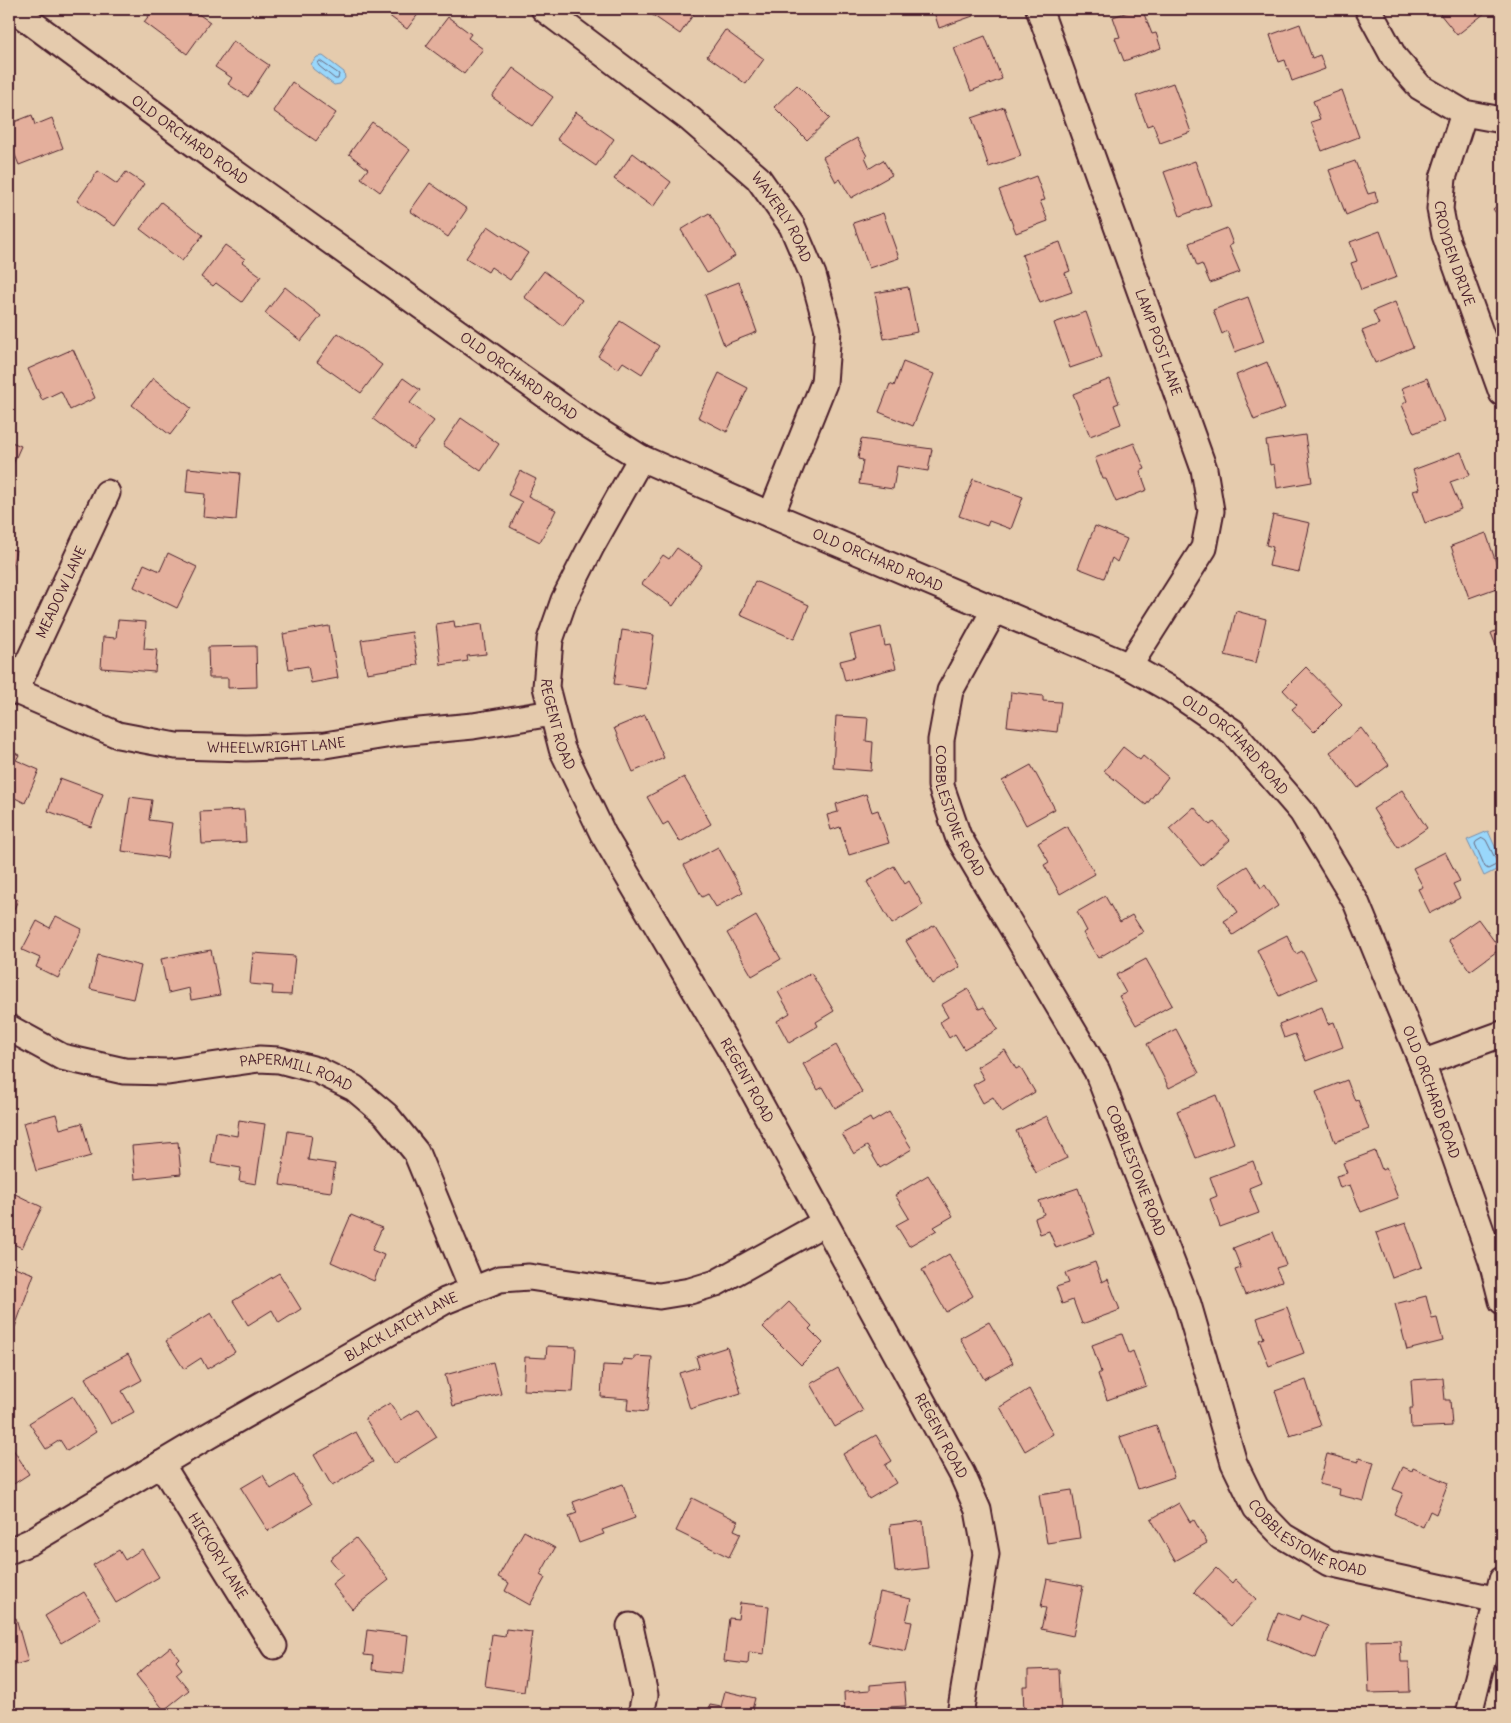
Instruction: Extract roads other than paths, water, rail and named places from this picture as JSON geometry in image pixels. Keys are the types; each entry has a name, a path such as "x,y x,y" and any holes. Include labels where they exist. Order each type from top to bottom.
{"street":[{"name":"OLD ORCHARD ROAD","path":"13,9 204,150 571,413 641,458 1129,666 1173,691 1232,732 1302,812 1356,902 1422,1063 1492,1262 1502,1301"},
{"name":"WAVERLY ROAD","path":"544,9 690,119 751,171 792,226 813,275 828,330 824,383 771,515"},
{"name":"LAMP POST LANE","path":"1039,9 1204,469 1211,511 1204,548 1129,666"},
{"path":"1368,9 1394,57 1420,87 1464,113 1502,120"},
{"name":"CROYDEN DRIVE","path":"1464,113 1443,178 1440,209 1445,235 1502,393"},
{"name":"REGENT ROAD","path":"641,458 591,547 564,600 550,640 546,687 552,713 562,749 603,834 738,1063 962,1474 978,1510 986,1554 961,1708 963,1714"},
{"name":"MEADOW LANE","path":"12,690 107,493"},
{"name":"COBBLESTONE ROAD","path":"995,609 950,691 940,740 941,786 958,836 1097,1071 1188,1304 1234,1463 1256,1508 1283,1536 1329,1563 1500,1590"},
{"name":"WHEELWRIGHT LANE","path":"12,690 118,735 176,746 246,748 325,745 398,733 473,726 552,713"},
{"name":"PAPERMILL ROAD","path":"9,1028 62,1057 124,1071 168,1072 259,1059 279,1060 317,1070 354,1088 386,1115 416,1152 473,1290"},
{"path":"1422,1063 1502,1034"},
{"name":"BLACK LATCH LANE","path":"9,1551 30,1542 161,1464 445,1301 500,1279 529,1277 659,1296 690,1292 716,1283 824,1222"},
{"name":"HICKORY LANE","path":"161,1464 274,1646"},
{"path":"1469,1714 1500,1590"},
{"path":"630,1626 645,1695 641,1714"}],"water":[{"path":"323,56 344,72 345,78 340,84 334,85 313,69 311,64 317,57"},
{"path":"1488,831 1502,862 1502,867 1484,876 1467,840"}]}
